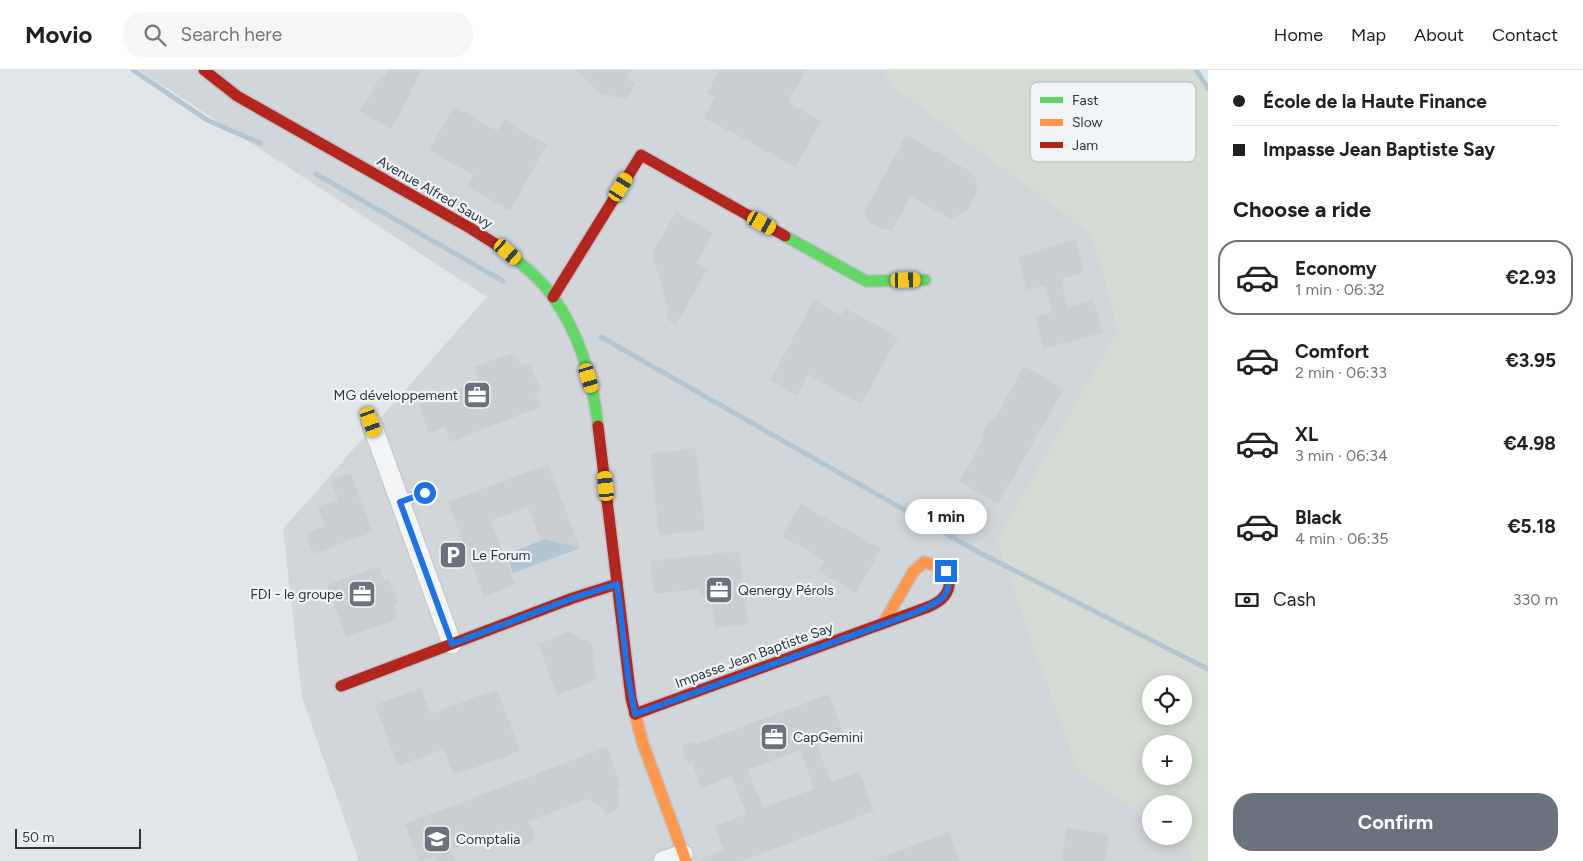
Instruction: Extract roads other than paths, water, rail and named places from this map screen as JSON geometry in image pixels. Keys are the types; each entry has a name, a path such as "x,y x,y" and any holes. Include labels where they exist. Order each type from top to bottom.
{"street":[{"name":"Avenue Alfred Sauvy","path":"204,70 237,96 470,228 508,252 536,277 553,297 578,340 595,398 628,676 635,714 643,744 685,857"},
{"path":"553,297 640,155 866,281 926,280"},
{"path":"371,422 452,644"},
{"name":"Impasse Jean Baptiste Say","path":"635,714 914,613 938,602 947,593 950,580 946,571 940,565 924,562 913,572 883,624"},
{"path":"341,686 573,598 617,584"},
{"path":"663,861 685,857"}],"lane":[{"path":"400,502 425,493"}],"water":[{"path":"545,539 580,548 513,573 506,554"}],"waterway":[{"path":"133,70 207,120 260,143"},
{"path":"1196,70 1208,88"},
{"path":"316,174 503,281"},
{"path":"601,337 980,553 1208,669"}],"place":[{"name":"MG développement","path":"477,395"},
{"name":"Le Forum","path":"453,555"},
{"name":"Qenergy Pérols","path":"719,590"},
{"name":"FDI - le groupe","path":"362,594"},
{"name":"CapGemini","path":"774,737"},
{"name":"Comptalia","path":"437,839"}]}
